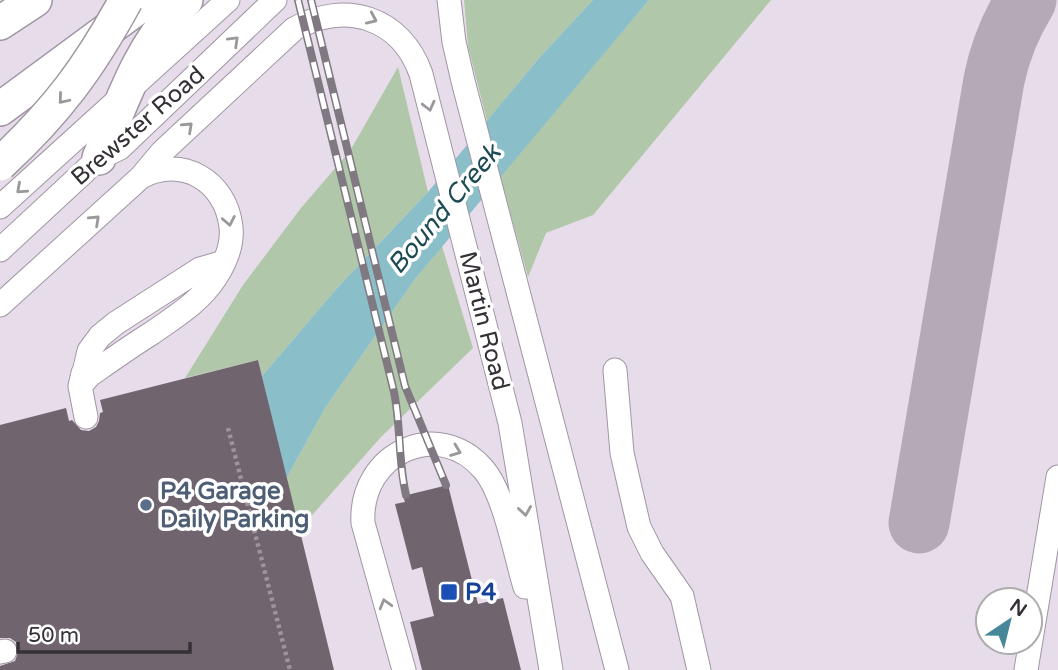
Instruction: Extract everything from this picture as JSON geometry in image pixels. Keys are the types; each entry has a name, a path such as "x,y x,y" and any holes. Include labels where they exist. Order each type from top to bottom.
{"highway":[{"path":"0,23 35,0"},
{"path":"0,80 111,0"},
{"path":"0,163 48,117 71,89 94,57 126,0"},
{"path":"0,109 148,0"},
{"path":"99,158 125,93 155,34 186,0"}],"street":[{"name":"Brewster Road","path":"0,207 228,0"},
{"name":"Brewster Road","path":"0,250 99,158 120,148 275,0"},
{"path":"449,3 463,81 617,670"},
{"name":"Martin Road","path":"0,305 141,177 162,152 294,29 311,18 330,12 361,14 381,22 405,43 421,74 513,439 550,670"},
{"path":"86,417 82,377 89,351 100,335 201,268 224,262 229,250 231,228 225,205 213,187 196,175 177,169 155,170 141,177"},
{"path":"615,370 622,453 639,527 652,553 682,596 699,670"},
{"path":"404,670 366,535 363,501 370,481 383,464 412,448 433,445 464,453 482,467 495,488 550,670"},
{"path":"1026,670 1058,477"}],"path":[{"path":"228,428 290,670"}],"green space":[{"path":"464,0 593,0 539,58 487,121 468,46"},
{"path":"649,0 771,0 593,215 546,233 528,277 500,176"},
{"path":"398,67 428,192 338,287 262,376 258,360 185,378 243,285 301,208 350,151"},
{"path":"442,246 473,348 381,437 299,530 286,479 325,408 415,279"}],"water":[{"name":"Bound Creek","path":"593,0 649,0 415,279 325,408 286,479 262,376 338,287 428,192 539,58"}],"building":[{"name":"P4 Garage Daily Parking","path":"258,360 334,670 0,670 0,666 15,661 19,649 16,642 10,638 0,638 0,425 66,408 69,421 72,420 81,430 89,431 96,427 100,413 103,412 100,400"},
{"path":"448,485 478,604 503,598 521,670 422,670 410,622 434,616 422,567 412,570 395,504 405,502 403,496"}],"taxiway":[{"path":"919,523 994,80 1006,38 1026,0"}],"railway":[{"path":"298,0 394,392 406,495"},
{"path":"311,0 405,386 446,485"}],"place":[{"name":"P4 Garage Daily Parking","path":"146,505"},
{"name":"P4","path":"449,592"}]}
